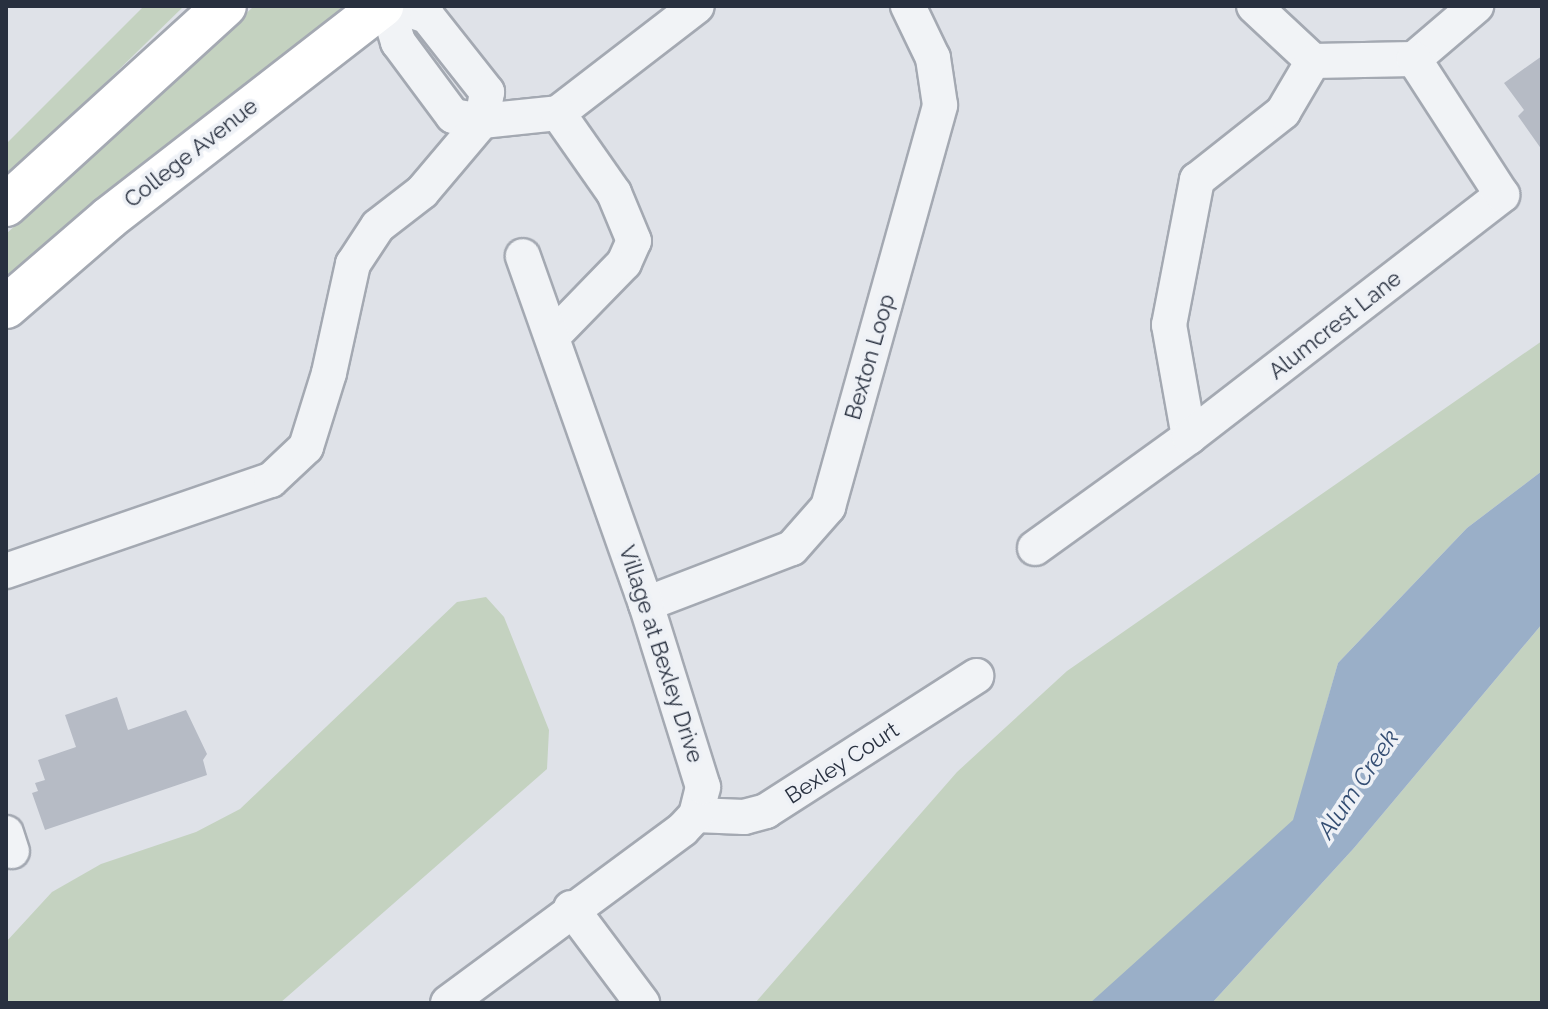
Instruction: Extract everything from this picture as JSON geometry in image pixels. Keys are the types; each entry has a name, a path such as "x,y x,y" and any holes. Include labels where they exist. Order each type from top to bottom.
{"main road":[{"path":"6,205 225,6"},
{"name":"College Avenue","path":"6,307 109,218 384,6"}],"street":[{"path":"384,6 398,42 453,116 482,121 558,113 697,6"},
{"path":"6,571 271,480 306,447 329,373 353,264 378,226 422,192 482,121 487,92 427,16 396,6"},
{"name":"Bexton Loop","path":"646,604 792,548 828,507 940,105 933,58 908,6"},
{"path":"1254,6 1313,61 1414,59 1476,6"},
{"name":"Alumcrest Lane","path":"1035,548 1189,437 1502,195 1414,59"},
{"path":"1189,437 1169,325 1197,180 1283,112 1313,61"},
{"path":"553,336 624,263 634,241 614,193 558,113"},
{"name":"Village at Bexley Drive","path":"523,256 646,604 703,787 696,815"},
{"name":"Bexley Court","path":"696,815 744,817 766,811 976,676"},
{"path":"448,1003 696,815"},
{"path":"571,908 642,1003"}],"green space":[{"path":"144,6 184,6 6,180 6,144"},
{"path":"348,6 114,185 6,278 6,234 253,7"},
{"path":"1542,341 1542,471 1467,528 1338,663 1294,820 1117,983 1090,1003 755,1003 957,772 1067,671"},
{"path":"486,597 504,617 549,730 547,769 280,1003 6,1003 6,942 52,892 101,864 196,832 240,809 457,602"},
{"path":"1542,624 1542,1003 1212,1003 1354,848"}],"water":[{"name":"Alum Creek","path":"1542,471 1542,624 1354,848 1212,1003 1090,1003 1293,820 1338,663 1467,528"}],"building":[{"path":"1542,56 1542,150 1518,116 1524,110 1504,83"},
{"path":"117,697 128,730 186,710 207,754 203,760 207,775 45,830 32,793 38,791 35,783 45,780 38,760 76,747 65,715"}]}
